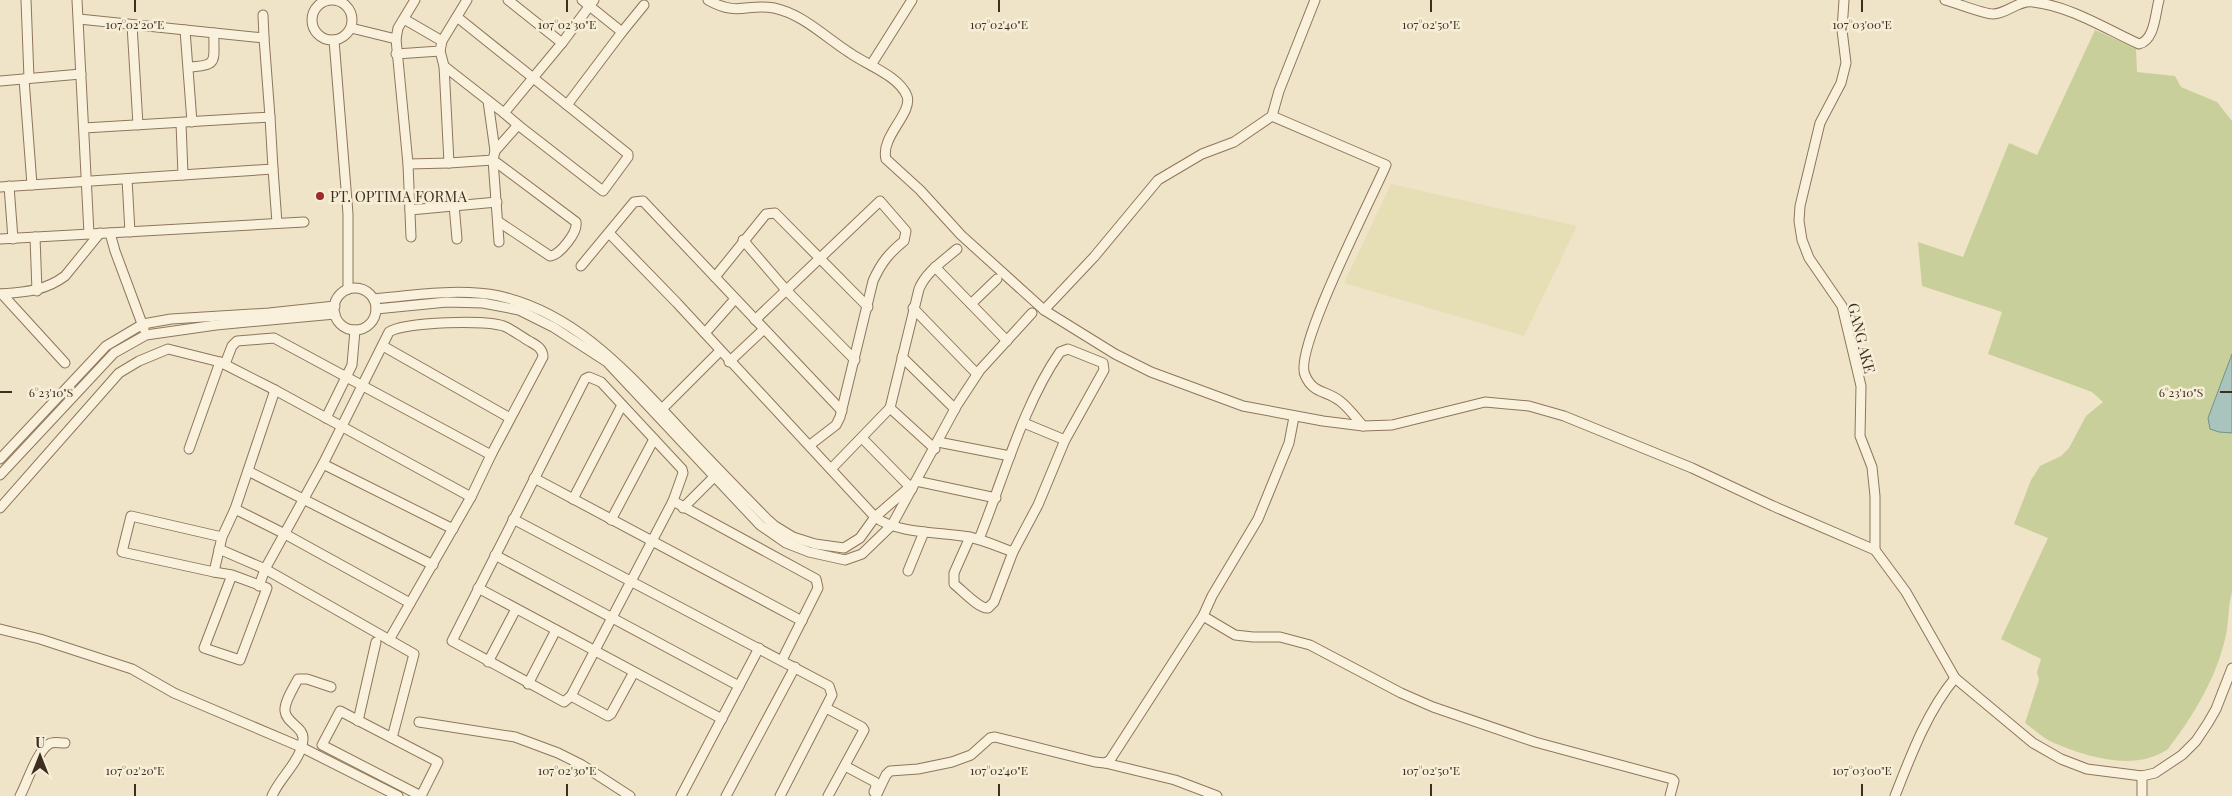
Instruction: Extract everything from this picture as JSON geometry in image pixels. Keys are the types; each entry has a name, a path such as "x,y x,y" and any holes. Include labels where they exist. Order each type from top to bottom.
{"street":[{"path":"26,0 27,78 32,185"},
{"path":"77,0 89,234"},
{"path":"312,0 321,4"},
{"path":"334,0 347,2 352,16 351,28 344,36 334,40 319,35 313,25 313,13 321,4 334,0"},
{"path":"411,237 408,164 396,39 398,28 415,0"},
{"path":"449,163 444,66 440,51 442,41 467,0"},
{"path":"508,0 562,43"},
{"path":"708,0 720,7 733,10 764,8 786,12 822,32 852,55 889,76 905,91 908,99 885,146 886,159 920,190 962,235 1044,310 1115,354 1150,372 1243,406 1294,417 1364,426 1392,425 1485,402 1528,406 1564,416 1692,468 1773,506 1875,550 1906,592 1955,678 2033,743 2061,759 2087,768 2142,776 2155,773 2182,755 2196,741 2216,709 2232,668"},
{"path":"871,65 912,0"},
{"path":"1044,310 1081,271 1158,180 1202,154 1234,142 1272,116 1279,91 1315,0"},
{"name":"GANG AKE","path":"1844,0 1842,30 1846,63 1840,83 1820,123 1800,206 1799,221 1802,240 1809,258 1842,306 1861,386 1860,436 1872,467 1875,496 1875,550"},
{"path":"1946,0 1992,14 2000,13 2030,1 2039,3 2060,8 2139,44 2146,42 2150,36 2159,0"},
{"path":"504,112 562,43 589,2 622,32"},
{"path":"567,105 644,5"},
{"path":"263,15 277,223"},
{"path":"444,66 602,192 623,164 628,154 457,17"},
{"path":"79,19 264,38"},
{"path":"404,19 442,41"},
{"path":"132,25 138,125"},
{"path":"351,28 396,39"},
{"path":"185,30 192,122"},
{"path":"189,67 207,67 211,64 213,60 214,33"},
{"path":"334,40 348,214 348,289"},
{"path":"396,54 440,51"},
{"path":"0,81 81,74"},
{"path":"488,101 498,202 499,242"},
{"path":"1272,116 1386,165 1322,305 1302,363 1304,375 1314,390 1339,401 1364,426"},
{"path":"84,128 270,117"},
{"path":"180,123 183,175"},
{"path":"408,164 449,163 494,156 518,125"},
{"path":"494,156 576,222 577,226 556,254 550,256 499,222"},
{"path":"13,238 5,187 273,169"},
{"path":"127,179 130,232"},
{"path":"581,266 610,234 634,202 643,201 763,330 842,411"},
{"path":"755,320 880,201 902,225 906,236 904,241 888,254 880,264 873,281 842,411 836,424 810,445"},
{"path":"410,210 498,202"},
{"path":"454,205 457,239"},
{"path":"715,277 743,240 766,214 775,213 868,307"},
{"path":"0,239 304,222"},
{"path":"1,294 37,291 48,287 66,276 100,233"},
{"path":"110,233 146,335"},
{"path":"610,234 729,362 810,445 875,518 892,525 924,532 975,538 1013,552"},
{"path":"36,237 37,291"},
{"path":"743,240 786,290 855,360"},
{"path":"831,469 890,408 912,308 922,282 935,267 958,249"},
{"path":"935,267 1007,341"},
{"path":"971,304 997,279"},
{"path":"348,289 363,290 374,300 375,316 367,326 355,330 342,325 335,310 339,296 348,289"},
{"path":"1,294 64,363"},
{"path":"374,300 436,294 497,296 521,302 555,319 597,345 628,372 662,409 760,525 794,546 832,558 845,560 857,557 892,525 955,409 977,374 1032,313"},
{"path":"704,334 735,300"},
{"path":"376,309 447,302 483,303 519,310 553,327 607,362 717,473 775,526 793,537 815,544 844,548 852,544 875,518 913,485"},
{"path":"912,308 977,374"},
{"path":"0,459 106,346 143,324 171,319 335,310"},
{"path":"0,475 114,353 146,335 335,310"},
{"path":"260,586 265,569 323,464 389,332 403,326 466,324 506,327 539,347 543,357 471,497 389,640"},
{"path":"326,418 352,365 355,330"},
{"path":"729,362 763,330"},
{"path":"189,449 223,363 232,346 237,341 274,338 491,455"},
{"path":"383,346 510,418"},
{"path":"0,508 119,373 139,361 168,348 223,363 471,497"},
{"path":"1068,349 1097,359 1105,365 1065,440 1038,505 1013,552 994,602 988,608 984,608 954,584 953,579 996,498 1010,456 1024,423 1060,352 1068,349"},
{"path":"662,409 720,351"},
{"path":"902,357 955,409"},
{"path":"589,377 601,382 654,439 682,469 683,477 673,502 571,696 564,702 560,701 452,642 494,555 585,379 589,377"},
{"path":"214,572 222,537 235,509 276,390"},
{"path":"573,499 622,405"},
{"path":"890,408 936,446 1010,456"},
{"path":"1105,762 1114,757 1203,616 1212,596 1258,519 1289,443 1294,417"},
{"path":"1024,423 1065,440"},
{"path":"862,438 913,485 996,498"},
{"path":"611,520 654,439"},
{"path":"323,464 453,529"},
{"path":"248,471 433,565"},
{"path":"683,508 717,473"},
{"path":"534,478 802,621"},
{"path":"673,502 816,579 818,588 782,660"},
{"path":"235,509 285,534 410,603"},
{"path":"222,537 131,516 122,552 232,575 267,588 240,660 204,648 232,575"},
{"path":"513,518 829,686 832,695 780,796"},
{"path":"908,571 924,532"},
{"path":"219,548 265,569 414,654 392,738"},
{"path":"494,555 739,686"},
{"path":"478,588 722,719"},
{"path":"488,662 516,609"},
{"path":"1203,616 1235,635 1280,637 1310,646 1401,693 1433,707 1535,742 1672,779 1674,781 1670,796"},
{"path":"0,629 40,639 132,669 174,693 302,747 398,796"},
{"path":"528,684 556,630"},
{"path":"358,720 376,642"},
{"path":"681,796 759,648"},
{"path":"726,796 795,667"},
{"path":"571,696 608,716 611,714 634,672"},
{"path":"272,796 302,747 304,736 288,718 285,709 295,684 298,679 302,678 331,687"},
{"path":"1895,796 1926,724 1946,689 1955,678"},
{"path":"826,708 862,727 864,730 828,796"},
{"path":"340,711 358,720 438,762 421,796 322,745 340,711"},
{"path":"419,722 515,737 558,753 582,765 630,796"},
{"path":"876,796 886,775 890,771 952,762 970,755 995,736 1094,762 1105,762 1175,780 1217,796"},
{"path":"20,796 38,757 46,746 52,742 64,743"},
{"path":"845,766 875,782 876,787 872,796"},
{"path":"2142,776 2142,796"}],"shaded area":[{"path":"1391,184 1577,226 1524,336 1344,283"}],"green space":[{"path":"2095,30 2136,48 2137,72 2175,76 2181,87 2217,102 2232,121 2232,592 2227,630 2222,651 2211,681 2187,723 2168,749 2155,756 2141,760 2126,761 2096,757 2067,748 2047,739 2025,723 2039,680 2037,672 2041,659 2001,639 2048,538 2014,524 2031,480 2040,466 2061,456 2069,448 2086,416 2103,402 2092,392 1988,354 2002,312 1922,286 1918,242 1963,257 2009,143 2037,155"}],"water":[{"path":"2232,354 2232,433 2219,432 2210,429 2208,418"}],"place":[{"name":"PT. OPTIMA FORMA","path":"320,196"}]}
